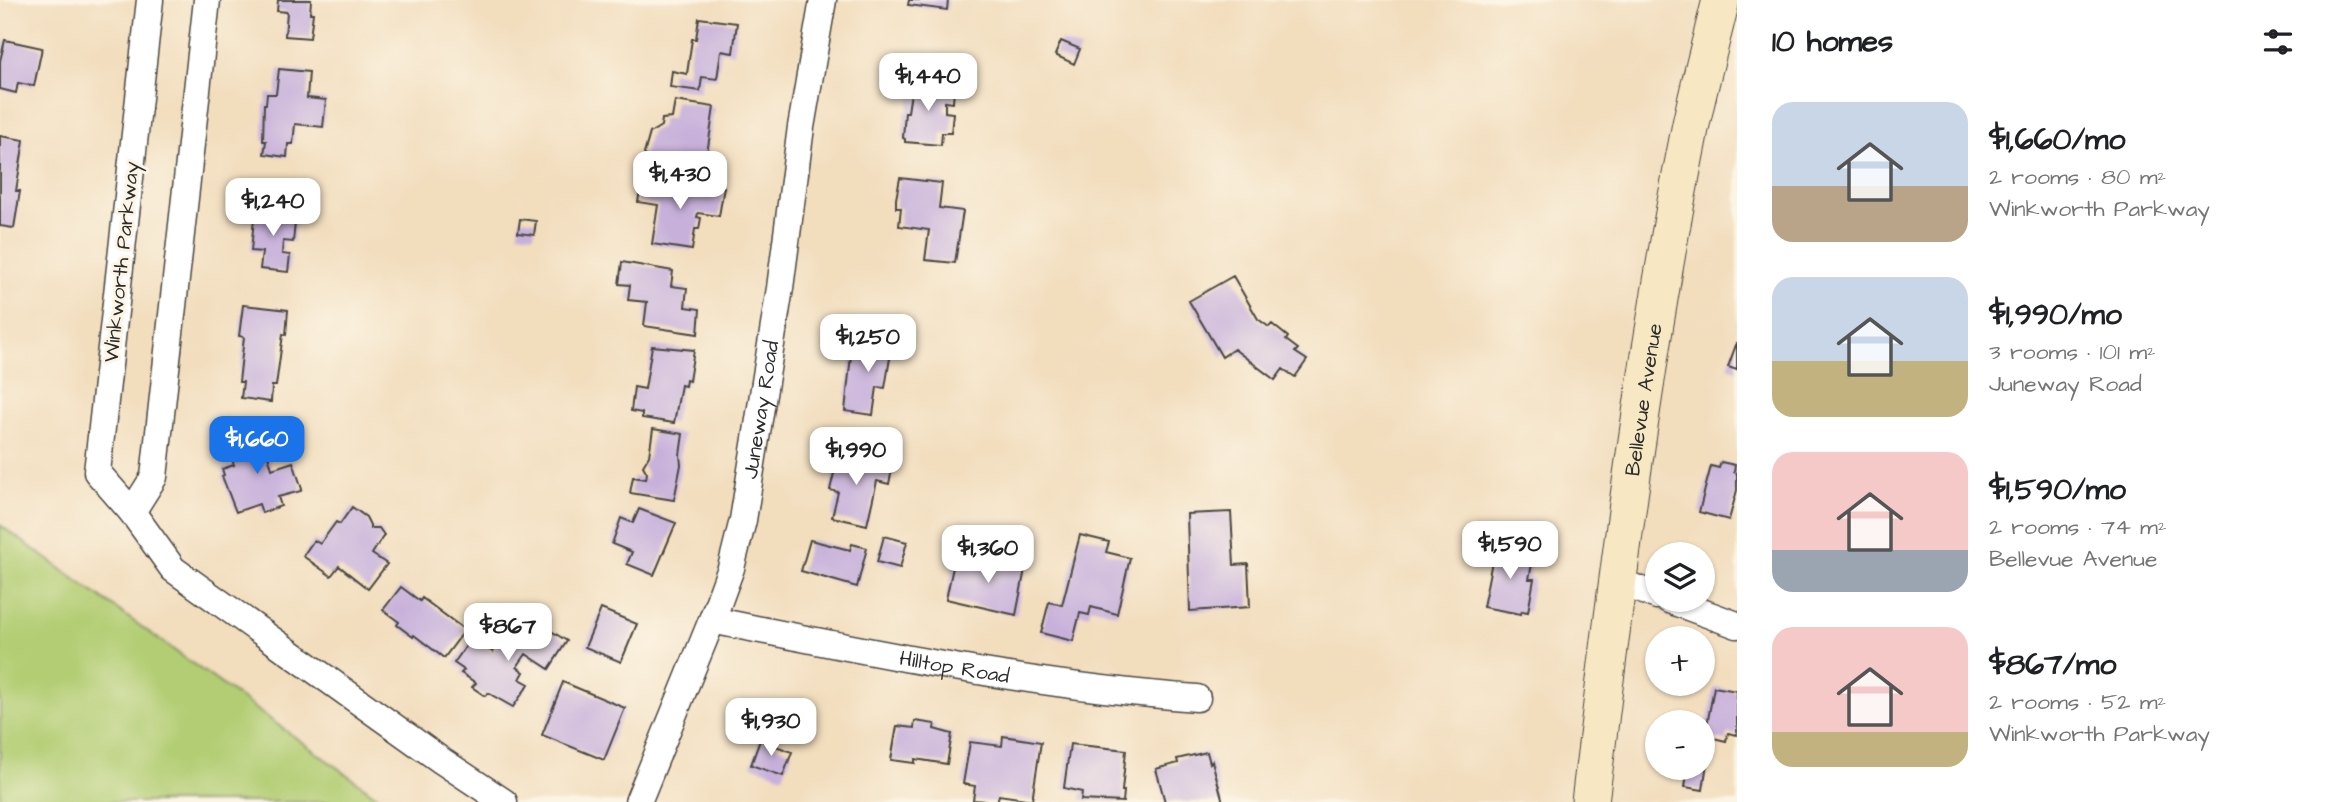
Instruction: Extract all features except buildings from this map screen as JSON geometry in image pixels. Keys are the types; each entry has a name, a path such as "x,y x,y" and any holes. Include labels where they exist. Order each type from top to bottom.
{"street":[{"name":"Winkworth Parkway","path":"150,0 97,472 132,512 173,569 504,802"},
{"path":"132,512 154,477 207,0"},
{"name":"Juneway Road","path":"638,802 712,620 731,568 743,520 780,288 801,127 823,0"},
{"name":"Bellevue Avenue","path":"1590,802 1616,581 1656,323 1687,142 1721,0"},
{"path":"1616,581 1645,592"},
{"path":"1702,612 1737,625"},
{"name":"Hilltop Road","path":"712,620 946,667 1138,694 1197,698"}],"green space":[{"path":"0,525 385,802 0,802"}]}
